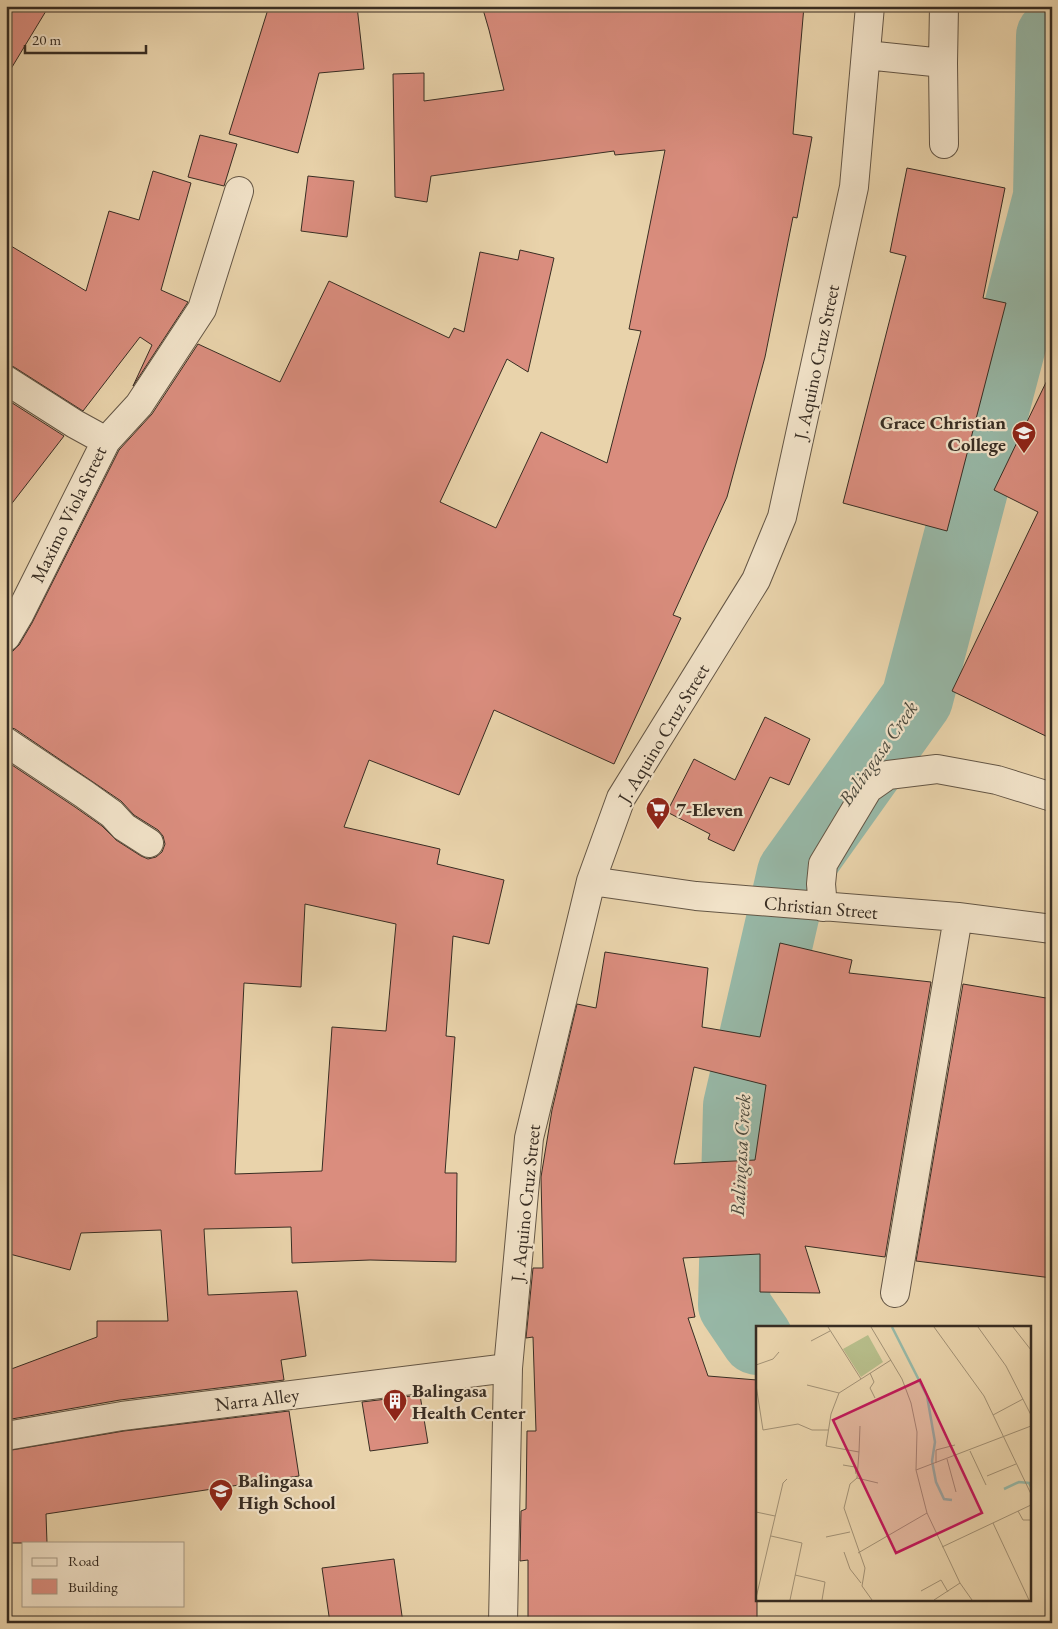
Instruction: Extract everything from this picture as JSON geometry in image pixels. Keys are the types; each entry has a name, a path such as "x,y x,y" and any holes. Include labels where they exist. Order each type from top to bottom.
{"street":[{"name":"J. Aquino Cruz Street","path":"504,1623 508,1368 529,1138 591,881 622,798 756,580 782,517 854,187 870,6"},
{"path":"944,6 944,144"},
{"path":"866,54 943,63"},
{"path":"106,440 139,405 202,309 239,191"},
{"name":"Maximo Viola Street","path":"6,380 75,424 106,440 6,637"},
{"path":"6,742 84,794 112,814 124,827 150,843"},
{"path":"815,906 824,864 868,789 888,775 937,769 997,780 1052,797"},
{"name":"Christian Street","path":"591,881 696,896 958,918 1052,929"},
{"path":"895,1293 958,918"},
{"name":"Narra Alley","path":"6,1436 122,1416 508,1368"}],"building":[{"path":"6,6 49,6 6,77"},
{"path":"269,6 357,6 364,69 319,73 298,153 229,134"},
{"path":"482,6 804,6 793,134 812,137 797,218 793,217 765,357 727,497 673,615 681,618 614,764 494,710 459,795 369,760 344,827 440,849 437,864 504,880 489,944 453,936 446,1036 455,1037 445,1173 457,1173 456,1262 370,1260 292,1263 291,1227 204,1229 208,1295 297,1291 306,1356 281,1360 284,1380 120,1400 6,1420 6,1371 97,1337 97,1321 168,1321 161,1230 81,1233 70,1270 6,1253 6,761 102,826 116,840 141,856 148,859 156,857 162,852 165,844 163,836 158,830 134,815 121,801 15,729 6,726 6,653 13,651 19,645 32,623 119,450 152,414 198,344 280,382 329,281 449,338 454,328 464,332 480,252 518,260 520,250 554,258 528,372 507,359 440,502 496,528 541,432 607,463 641,331 629,329 665,150 615,155 614,151 431,176 427,202 395,197 393,74 424,73 424,101 504,90","holes":["305,904 396,924 386,1031 332,1027 322,1171 235,1174 244,983 301,987"]},
{"path":"200,135 237,144 224,186 188,177"},
{"path":"907,168 1005,188 983,298 1006,303 947,531 843,503 906,256 890,252"},
{"path":"153,171 191,183 161,290 188,302 133,386 152,345 140,337 83,411 14,367 6,364 6,243 86,291 109,211 139,220"},
{"path":"308,176 354,181 347,237 301,231"},
{"path":"1052,370 1052,739 952,691 1038,512 994,490"},
{"path":"6,399 64,436 6,511"},
{"path":"765,717 810,739 789,785 770,777 734,851 708,839 710,834 667,812 694,759 735,780"},
{"path":"780,943 852,960 849,973 931,982 885,1257 805,1246 820,1293 760,1292 760,1254 683,1258 695,1317 688,1318 708,1376 756,1380 757,1623 528,1623 528,1560 520,1561 521,1511 526,1509 527,1431 536,1431 533,1337 526,1338 533,1268 543,1268 541,1177 552,1110 577,1004 596,1008 605,952 708,968 702,1027 760,1037","holes":["694,1067 766,1085 755,1160 674,1164"]},
{"path":"963,984 1052,999 1052,1278 916,1261"},
{"name":"Balingasa Health Center","path":"420,1395 428,1443 370,1451 362,1402"},
{"path":"289,1411 299,1476 46,1514 47,1542 6,1543 6,1451 124,1431"},
{"path":"394,1559 403,1623 330,1623 322,1568"}],"waterway":[{"name":"Balingasa Creek","path":"756,1338 734,1305 739,1106 793,873 917,699 1049,197 1052,36"}],"place":[{"name":"Grace Christian College","path":"1024,454"},
{"name":"7-Eleven","path":"658,830"},
{"name":"Balingasa Health Center","path":"395,1422"},
{"name":"Balingasa High School","path":"221,1512"}]}
